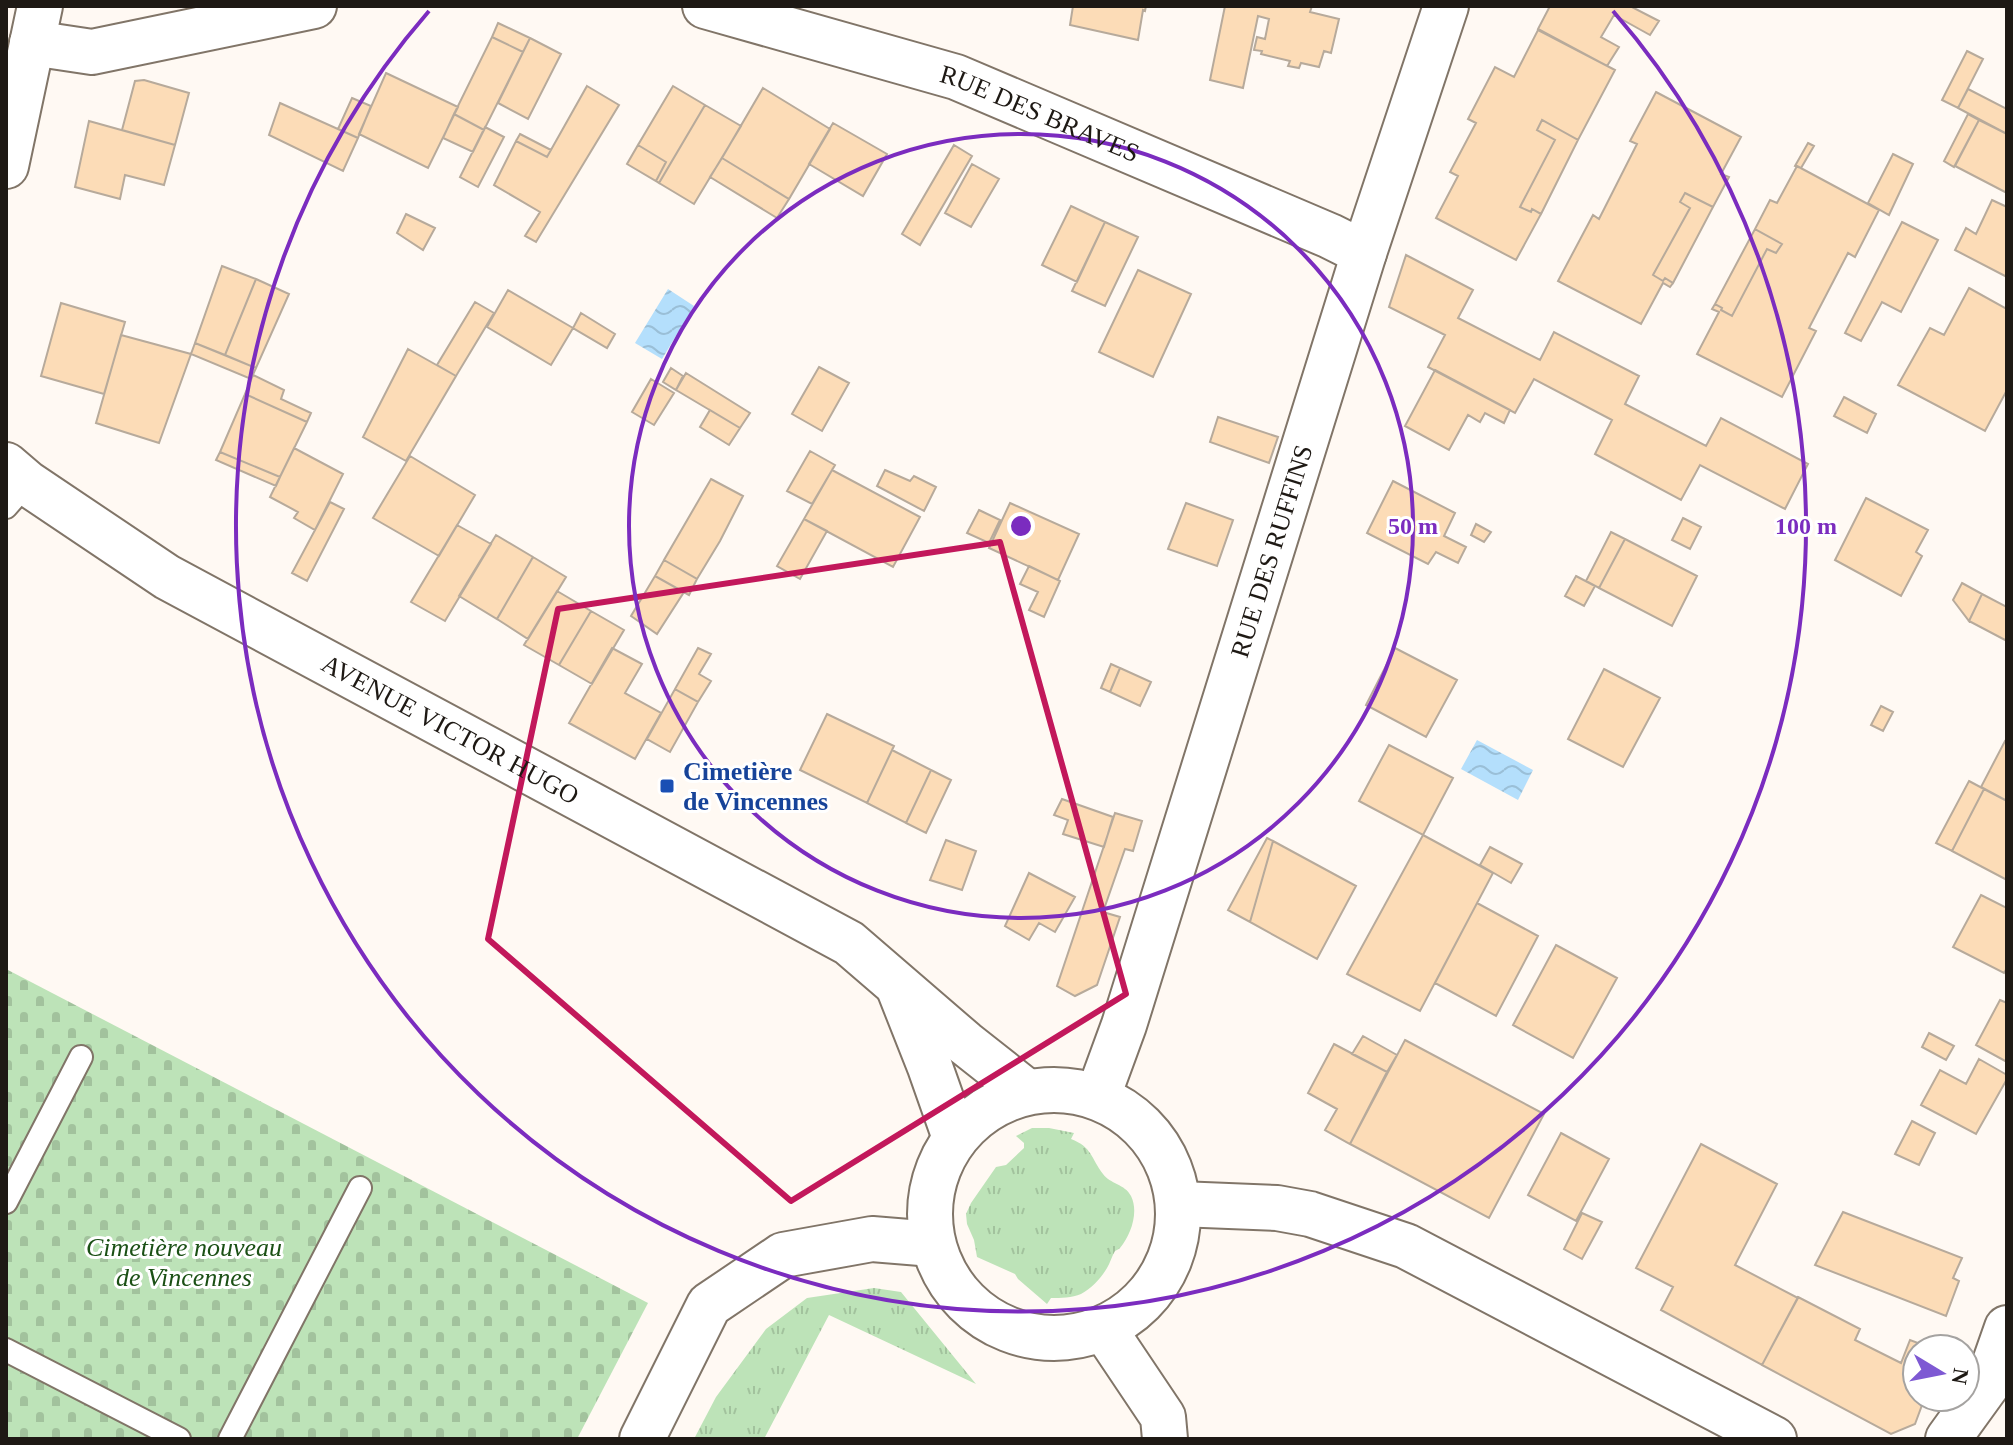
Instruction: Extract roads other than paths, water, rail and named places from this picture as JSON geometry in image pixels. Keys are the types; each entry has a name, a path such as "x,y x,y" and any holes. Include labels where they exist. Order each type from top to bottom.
{"main road":[{"path":"6,166 36,24 92,52 314,6"},
{"name":"RUE DES BRAVES","path":"705,6 956,77 1364,253"},
{"name":"RUE DES RUFFINS","path":"1098,1096 1124,1025 1364,253 1446,6"},
{"name":"AVENUE VICTOR HUGO","path":"13,485 167,577 849,943 1027,1092"},
{"name":"AVENUE VICTOR HUGO","path":"898,985 955,1138"},
{"path":"1027,1092 1098,1096 1138,1121 1167,1159 1179,1204 1176,1243 1161,1279 1137,1308 1104,1329 1061,1339 1019,1334 980,1315 950,1284 933,1244 929,1207 937,1171 955,1138 987,1109 1027,1092"},
{"path":"1179,1204 1277,1208 1310,1214 1406,1246 1774,1439"},
{"path":"642,1439 709,1305 783,1255 872,1239 933,1244"},
{"path":"1948,1439 1997,1388 2007,1328"},
{"path":"1104,1329 1163,1417 1165,1439"}],"lane":[{"path":"6,1202 81,1057"},
{"path":"230,1439 360,1188"},
{"path":"6,1350 179,1439"}],"water":[{"path":"668,289 694,306 662,359 635,343"},
{"path":"1477,740 1533,770 1518,800 1461,769"}],"place":[{"name":"Cimetière de Vincennes","path":"667,786"}],"park label":[{"name":"Cimetière nouveau de Vincennes","path":"184,1262"}]}
